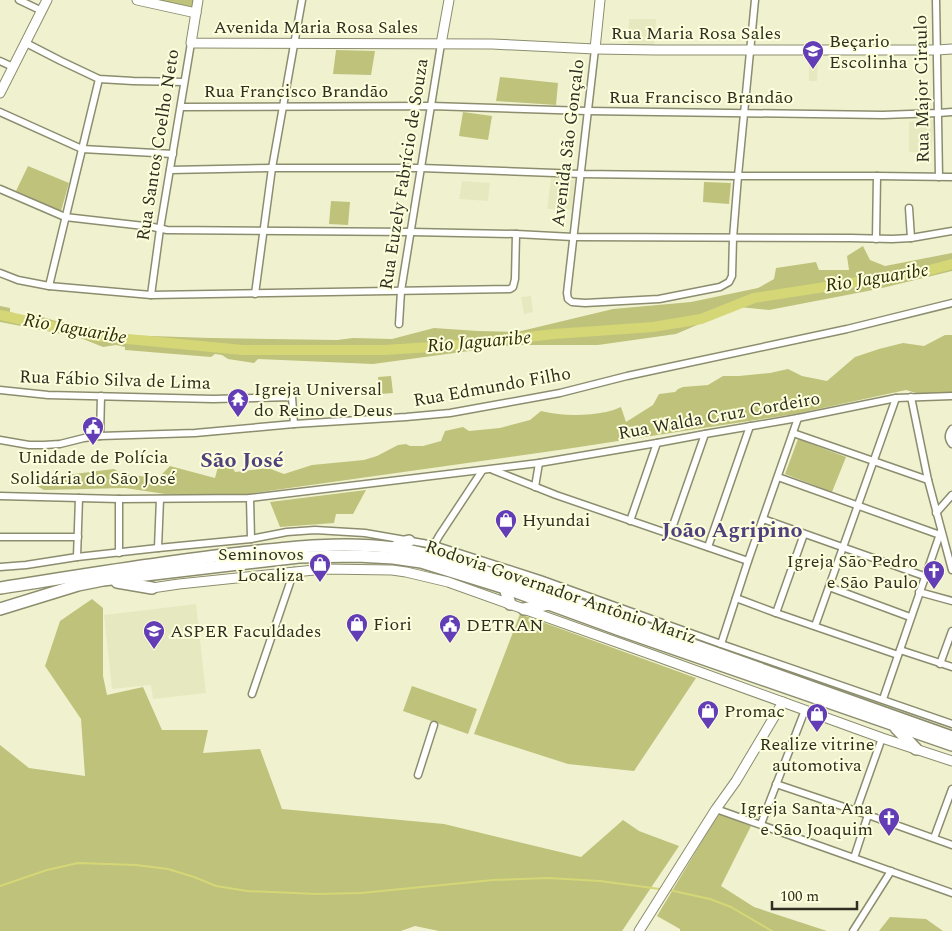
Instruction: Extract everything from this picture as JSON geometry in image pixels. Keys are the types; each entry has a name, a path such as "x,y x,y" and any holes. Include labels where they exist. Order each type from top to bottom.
{"highway":[{"path":"394,548 401,543 409,541"},
{"path":"434,545 436,552 442,559"},
{"name":"Rodovia Governador Antônio Mariz","path":"0,588 183,560 299,546 394,548 418,552 496,575 952,737"},
{"name":"Rodovia Governador Antônio Mariz","path":"0,609 78,585 103,580 299,557 357,556 393,558 420,562 505,588 620,630 952,745"},
{"path":"78,585 87,586 123,582 152,588"},
{"path":"505,588 510,604"},
{"path":"524,609 549,604"},
{"path":"893,725 916,749"}],"street":[{"path":"19,0 42,11"},
{"path":"0,93 47,0"},
{"path":"137,0 196,12"},
{"name":"Rua Santos Coelho Neto","path":"151,295 198,0"},
{"path":"255,294 272,168 302,0"},
{"name":"Rua Euzely Fabrício de Souza","path":"400,324 401,291 449,0"},
{"name":"Avenida São Gonçalo","path":"600,0 573,237 568,299 575,302 660,299 724,285 731,279 733,238"},
{"path":"733,238 755,0"},
{"name":"Rua Major Ciraulo","path":"936,0 939,177"},
{"path":"26,43 99,78 184,82"},
{"name":"Avenida Maria Rosa Sales","path":"190,43 441,44"},
{"name":"Rua Maria Rosa Sales","path":"441,44 492,44 595,49 952,49"},
{"path":"0,61 13,67"},
{"path":"49,286 99,78"},
{"name":"Rua Francisco Brandão","path":"181,107 431,106 587,111 883,114 938,114 952,112"},
{"path":"0,112 82,148 173,154"},
{"path":"170,170 421,168 581,174 952,177"},
{"path":"876,239 877,176"},
{"path":"0,189 65,217 167,230 411,232 573,237 876,239 911,238 952,231"},
{"path":"910,208 911,238"},
{"path":"0,274 18,280 49,286 151,295 510,289 514,285 516,234"},
{"name":"Rua Edmundo Filho","path":"0,440 29,445 44,445 60,444 100,436 194,433 450,413 560,393 626,376 848,329 952,303"},
{"name":"Rua Fábio Silva de Lima","path":"0,390 48,395 213,398 292,397 294,424"},
{"path":"100,436 102,396"},
{"name":"Rua Walda Cruz Cordeiro","path":"0,496 119,500 250,498 539,464 798,418 896,398 952,396"},
{"path":"911,397 940,533 951,561 952,570"},
{"path":"815,626 896,398"},
{"path":"721,644 798,418"},
{"path":"708,547 750,426"},
{"path":"952,429 948,436 952,444"},
{"path":"793,433 928,480"},
{"path":"670,534 705,434"},
{"path":"630,520 657,443"},
{"path":"535,487 539,464"},
{"path":"492,470 535,487 748,561"},
{"path":"434,545 482,471"},
{"path":"778,476 858,506 940,533"},
{"path":"936,513 952,495"},
{"path":"77,557 80,498"},
{"path":"158,548 160,498"},
{"path":"250,498 251,539"},
{"path":"118,553 119,500"},
{"path":"763,519 924,576"},
{"path":"0,567 251,539 287,532 315,530 365,533 434,545 540,579 952,724"},
{"path":"883,699 940,533"},
{"path":"776,613 804,534"},
{"path":"0,537 78,538"},
{"path":"152,588 294,572 349,569 397,570 448,582 882,738 952,761"},
{"path":"252,694 294,572"},
{"path":"829,587 910,617"},
{"path":"919,592 952,601"},
{"path":"736,598 899,653 952,667"},
{"path":"940,664 952,631"},
{"path":"638,931 736,781 782,702"},
{"path":"761,824 804,710"},
{"path":"418,775 434,725"},
{"path":"856,811 882,738"},
{"path":"776,784 952,845"},
{"path":"934,838 952,789"},
{"path":"716,809 952,893"},
{"path":"854,858 868,815"},
{"path":"854,931 891,871"}],"shaded area":[{"path":"629,19 656,19 654,49 628,46"},
{"name":"Beçario Escolinha","path":"809,60 818,60 817,81 809,81"},
{"path":"934,120 931,153 909,152 909,122"},
{"path":"551,178 575,180 572,210 547,209"},
{"path":"462,181 490,183 488,201 459,199"},
{"path":"531,296 533,312 524,314 521,297"},
{"name":"ASPER Faculdades","path":"196,604 206,693 153,699 151,685 112,689 104,615"}],"green space":[{"path":"144,0 197,0 195,12"},
{"path":"336,50 375,51 371,75 333,74"},
{"path":"500,77 558,83 556,105 496,101"},
{"path":"463,112 492,116 488,140 459,136"},
{"path":"28,166 69,183 61,211 16,191"},
{"path":"704,182 731,183 729,204 703,202"},
{"path":"331,201 350,202 348,225 329,224"},
{"path":"863,246 870,260 885,266 952,253 952,271 878,289 769,310 739,307 676,334 598,345 513,345 373,364 258,359 254,363 228,359 222,355 215,354 211,357 125,350 125,347 116,345 103,347 78,337 0,322 0,306 10,308 10,312 26,317 28,313 56,321 89,327 109,336 112,332 116,333 116,335 337,340 353,338 392,339 434,328 517,332 613,309 691,302 758,288 774,279 776,268 816,262 819,270 849,270 847,256"},
{"path":"945,335 952,335 952,394 923,395 906,390 795,414 566,449 247,494 165,494 125,488 44,490 21,477 50,477 114,469 122,474 158,478 170,466 215,478 219,463 230,463 235,472 268,468 284,474 312,465 364,460 377,456 398,445 423,446 441,441 445,431 463,427 469,431 500,428 530,420 541,411 565,415 582,415 606,412 621,407 626,422 653,405 659,394 675,392 683,387 708,385 723,376 770,373 788,369 802,376 827,381 855,357 903,343 924,346"},
{"path":"391,376 393,393 380,394 378,377"},
{"path":"798,439 846,457 832,492 785,474"},
{"path":"366,490 353,514 336,514 334,523 280,527 270,502"},
{"path":"92,599 103,608 103,676 107,695 143,687 162,730 208,730 203,753 260,749 282,809 444,824 581,857 623,820 639,831 679,846 622,931 439,931 415,926 401,931 0,931 0,745 29,768 85,776 81,719 45,666 60,621"},
{"path":"520,614 696,678 634,771 568,764 474,734"},
{"path":"412,686 477,709 468,734 403,711"},
{"path":"719,813 751,826 721,886 754,907 827,931 680,931 680,929 657,916"},
{"path":"890,917 926,919 943,931 879,931"}],"waterway":[{"name":"Rio Jaguaribe","path":"0,315 96,336 243,350 384,350 653,327 701,319 754,298 922,272 952,264"},
{"path":"0,886 47,870 78,863 136,865 168,869 216,886 247,891 317,894 361,893 493,880 548,878 600,881 660,889"},
{"path":"669,890 710,899 731,907 772,931"}],"place":[{"name":"Beçario Escolinha","path":"813,70"},
{"name":"Igreja Universal do Reino de Deus","path":"238,418"},
{"name":"Unidade de Polícia Solidária do São José","path":"93,446"},
{"name":"Hyundai","path":"506,539"},
{"name":"Seminovos Localiza","path":"320,583"},
{"name":"Igreja São Pedro e São Paulo","path":"934,590"},
{"name":"Fiori","path":"357,643"},
{"name":"DETRAN","path":"450,644"},
{"name":"ASPER Faculdades","path":"154,650"},
{"name":"Promac","path":"708,730"},
{"name":"Realize vitrine automotiva","path":"817,733"},
{"name":"Igreja Santa Ana e São Joaquim","path":"889,837"}],"district":[{"name":"São José","path":"242,460"},
{"name":"João Agripino","path":"732,530"}]}
